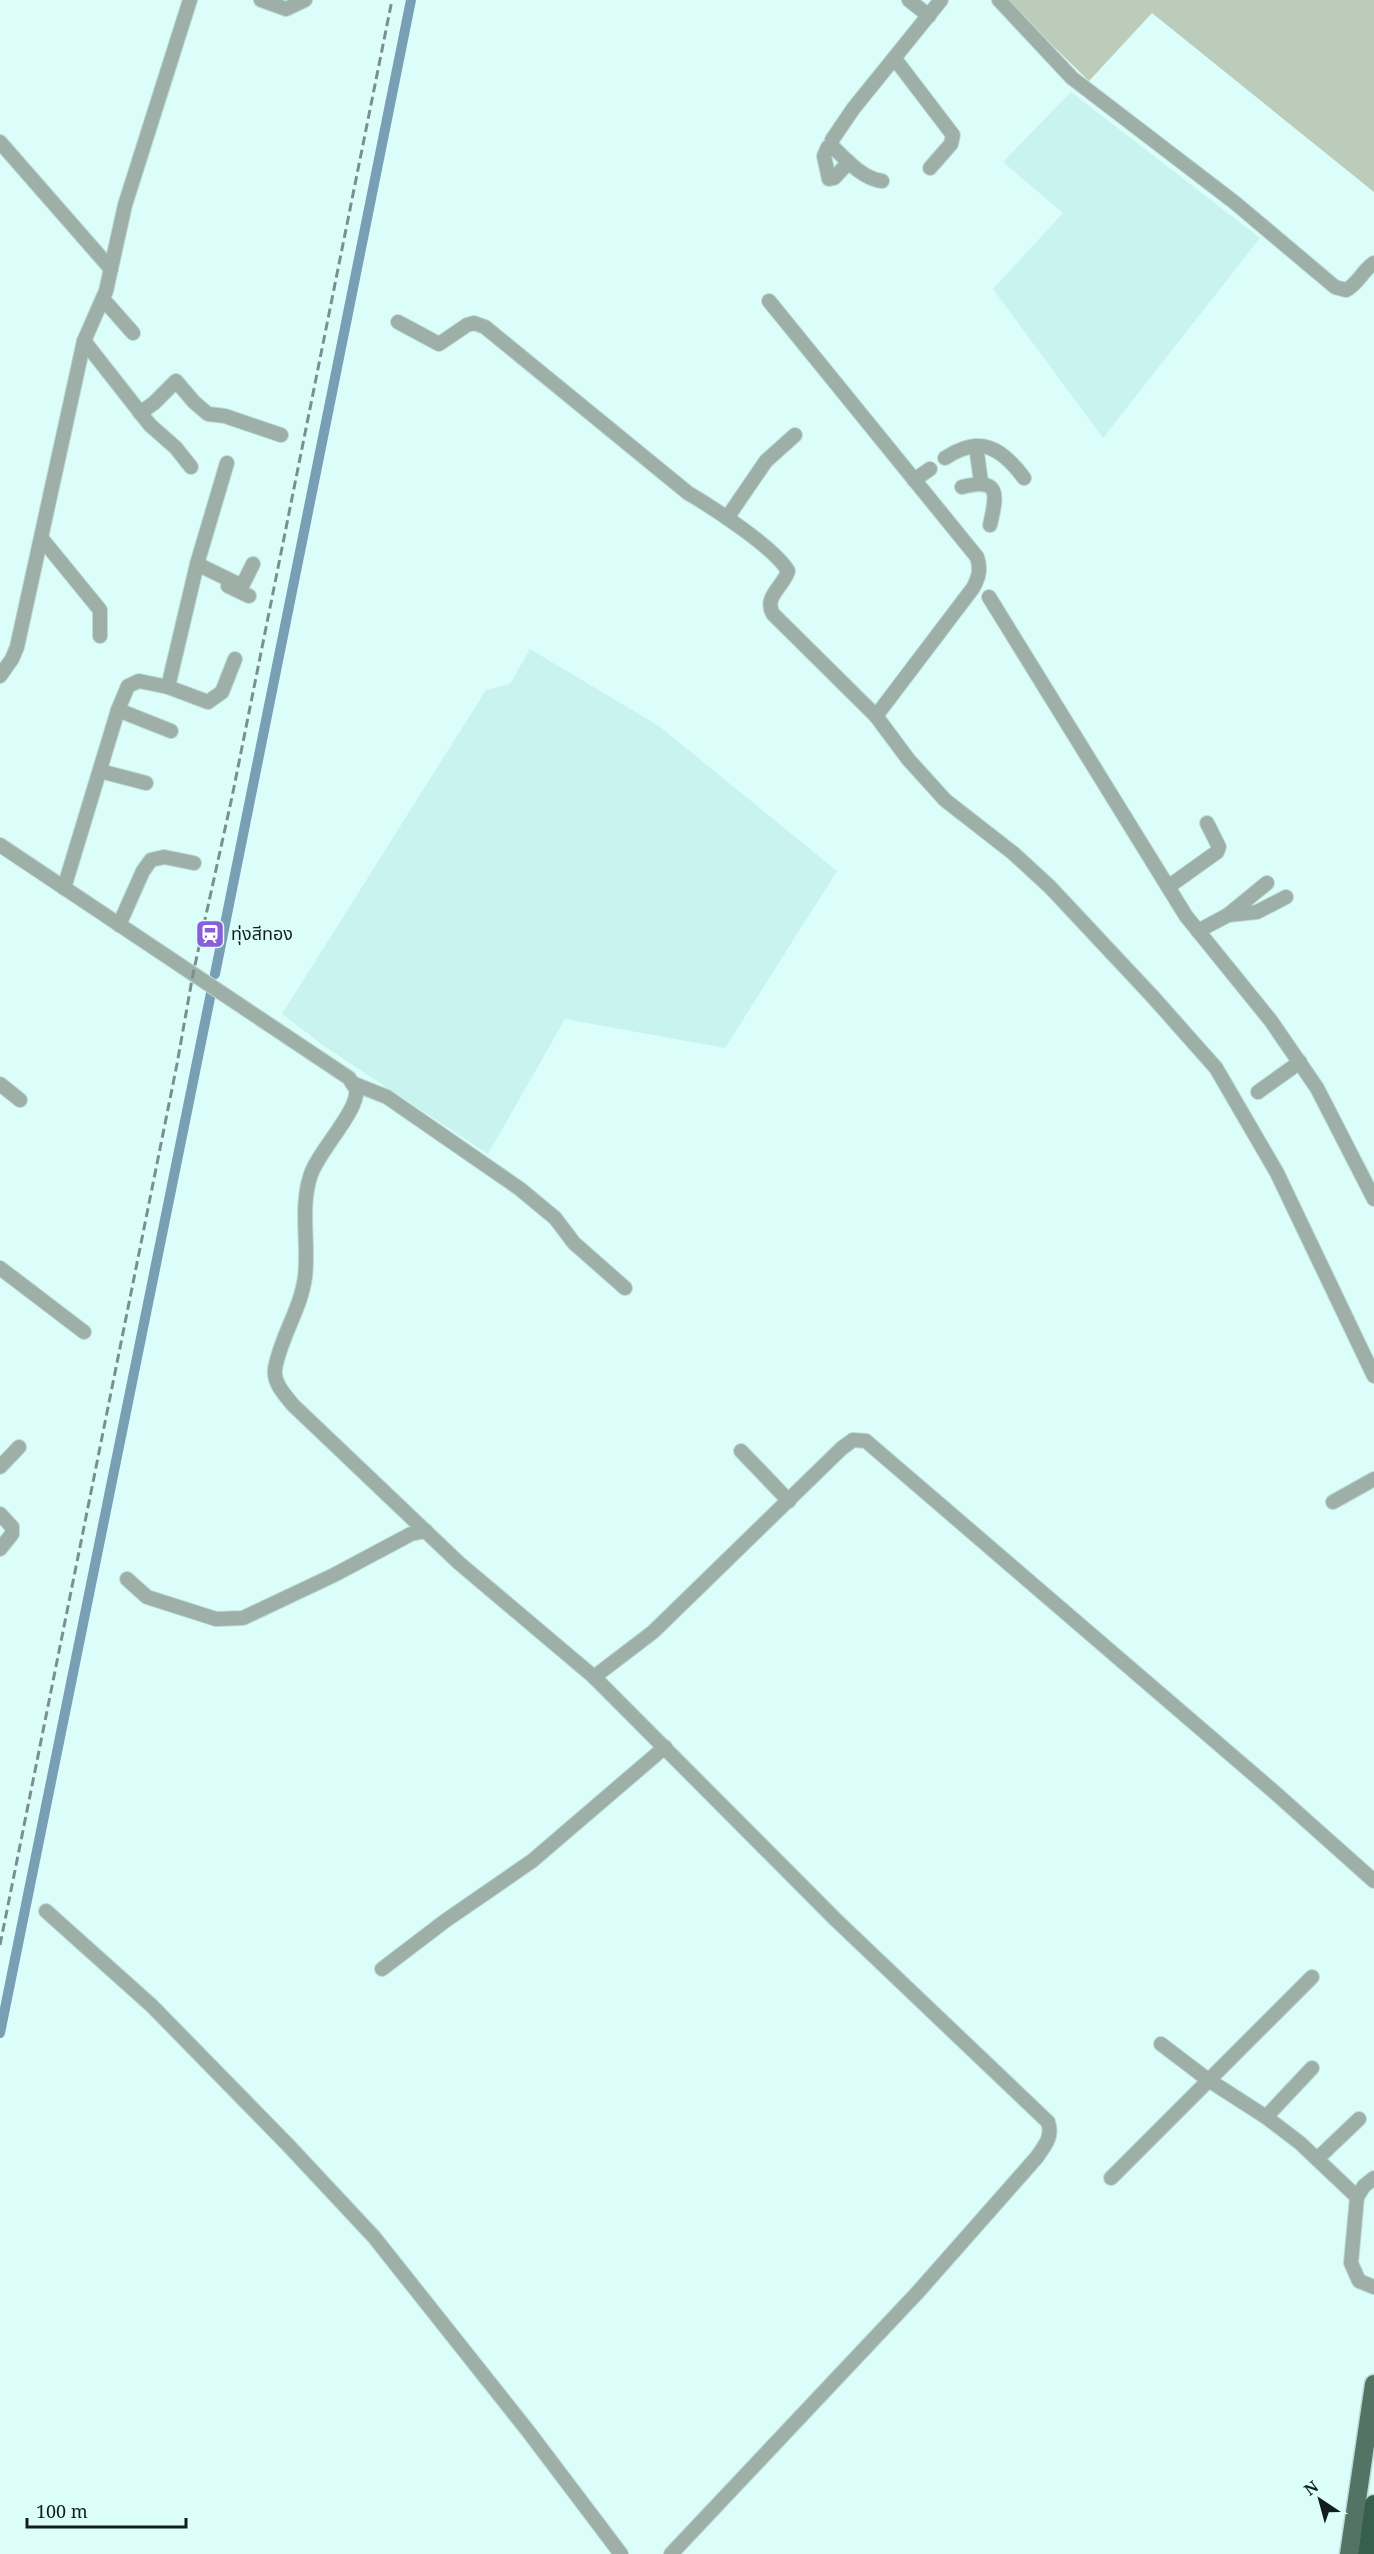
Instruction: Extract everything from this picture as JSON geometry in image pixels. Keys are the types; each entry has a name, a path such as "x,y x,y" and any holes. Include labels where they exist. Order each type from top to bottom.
{"highway":[{"path":"1367,2554 1374,2504"}],"main road":[{"path":"1349,2554 1374,2384"}],"street":[{"path":"0,676 12,660 17,648 84,341 103,299 128,195 190,0"},
{"path":"261,0 286,9 305,0"},
{"path":"909,0 929,16"},
{"path":"882,181 869,177 849,162 832,146 832,140 839,128 941,0"},
{"path":"999,0 1072,78 1234,202 1335,287 1346,290 1352,287 1366,269 1374,263"},
{"path":"895,59 953,135 951,144 930,168"},
{"path":"0,142 111,269"},
{"path":"832,146 828,147 824,156 829,179 834,178 849,162"},
{"path":"103,299 133,333"},
{"path":"769,301 977,557 980,564 979,574 973,588 876,716"},
{"path":"398,322 439,344 474,322 484,327 688,493 727,518 782,562 788,571 786,578 770,600 770,609 773,614 876,716 908,759 945,800 1013,853 1050,887 1216,1068 1277,1173 1374,1376"},
{"path":"84,341 140,413 183,455 191,468"},
{"path":"140,413 154,403 176,381 208,414 225,416 281,435"},
{"path":"727,518 766,461 795,435"},
{"path":"945,458 957,450 976,446 999,450 1009,458 1024,477"},
{"path":"976,446 981,482"},
{"path":"168,687 196,568 227,463"},
{"path":"914,480 930,469"},
{"path":"962,487 981,482 990,486 995,498 990,525"},
{"path":"42,538 100,610 100,636"},
{"path":"196,568 243,584 253,564"},
{"path":"196,568 249,596"},
{"path":"988,597 1168,887 1198,931 1271,1021 1300,1062 1331,1113 1374,1198"},
{"path":"64,888 118,710 132,682 139,681 168,687 208,702 222,692 235,659"},
{"path":"118,710 171,731"},
{"path":"100,771 146,783"},
{"path":"1168,887 1217,852 1219,847 1208,823"},
{"path":"0,845 349,1078 352,1083 357,1095 354,1104 318,1159 310,1175 305,1197 305,1278 275,1370 276,1379 293,1406 459,1563 594,1677 835,1918 1044,2116 1051,2129 1050,2139 1037,2157 926,2283 671,2554"},
{"path":"119,925 143,871 151,860 164,857 194,863"},
{"path":"1198,931 1228,915 1268,883"},
{"path":"1228,915 1257,912 1286,897"},
{"path":"1258,1092 1300,1062"},
{"path":"352,1083 387,1097 520,1189 555,1218 574,1243 625,1288"},
{"path":"0,1084 20,1100"},
{"path":"0,1268 84,1332"},
{"path":"594,1677 653,1632 842,1448 854,1440 866,1441 1272,1790 1374,1881"},
{"path":"0,1467 19,1447"},
{"path":"741,1451 789,1501"},
{"path":"1333,1502 1374,1479"},
{"path":"0,1514 12,1527 12,1534 0,1549"},
{"path":"127,1579 147,1597 216,1619 243,1618 334,1575 411,1534 426,1531"},
{"path":"382,1969 445,1920 532,1861 665,1747"},
{"path":"46,1911 152,2006 374,2237 528,2431 621,2554"},
{"path":"1111,2178 1312,1977"},
{"path":"1161,2044 1209,2080 1266,2117 1358,2197"},
{"path":"1266,2117 1312,2068"},
{"path":"1317,2159 1359,2120"},
{"path":"1374,2178 1364,2186 1358,2197 1351,2263 1359,2281 1374,2287"}],"shaded area":[{"path":"1071,92 1260,238 1103,438 993,289 1063,213 1003,162"},
{"path":"530,649 659,726 837,871 725,1048 565,1019 488,1154 327,1048 282,1014 486,690 510,684"}],"green space":[{"path":"1006,0 1374,0 1374,192 1152,13 1089,81"}],"waterway":[{"path":"215,974 411,0"},
{"path":"0,2033 211,993"}],"railway":[{"path":"0,1945 177,1064 193,974 232,797 392,0"}],"place":[{"name":"ทุ่งสีทอง","path":"210,934"}]}
